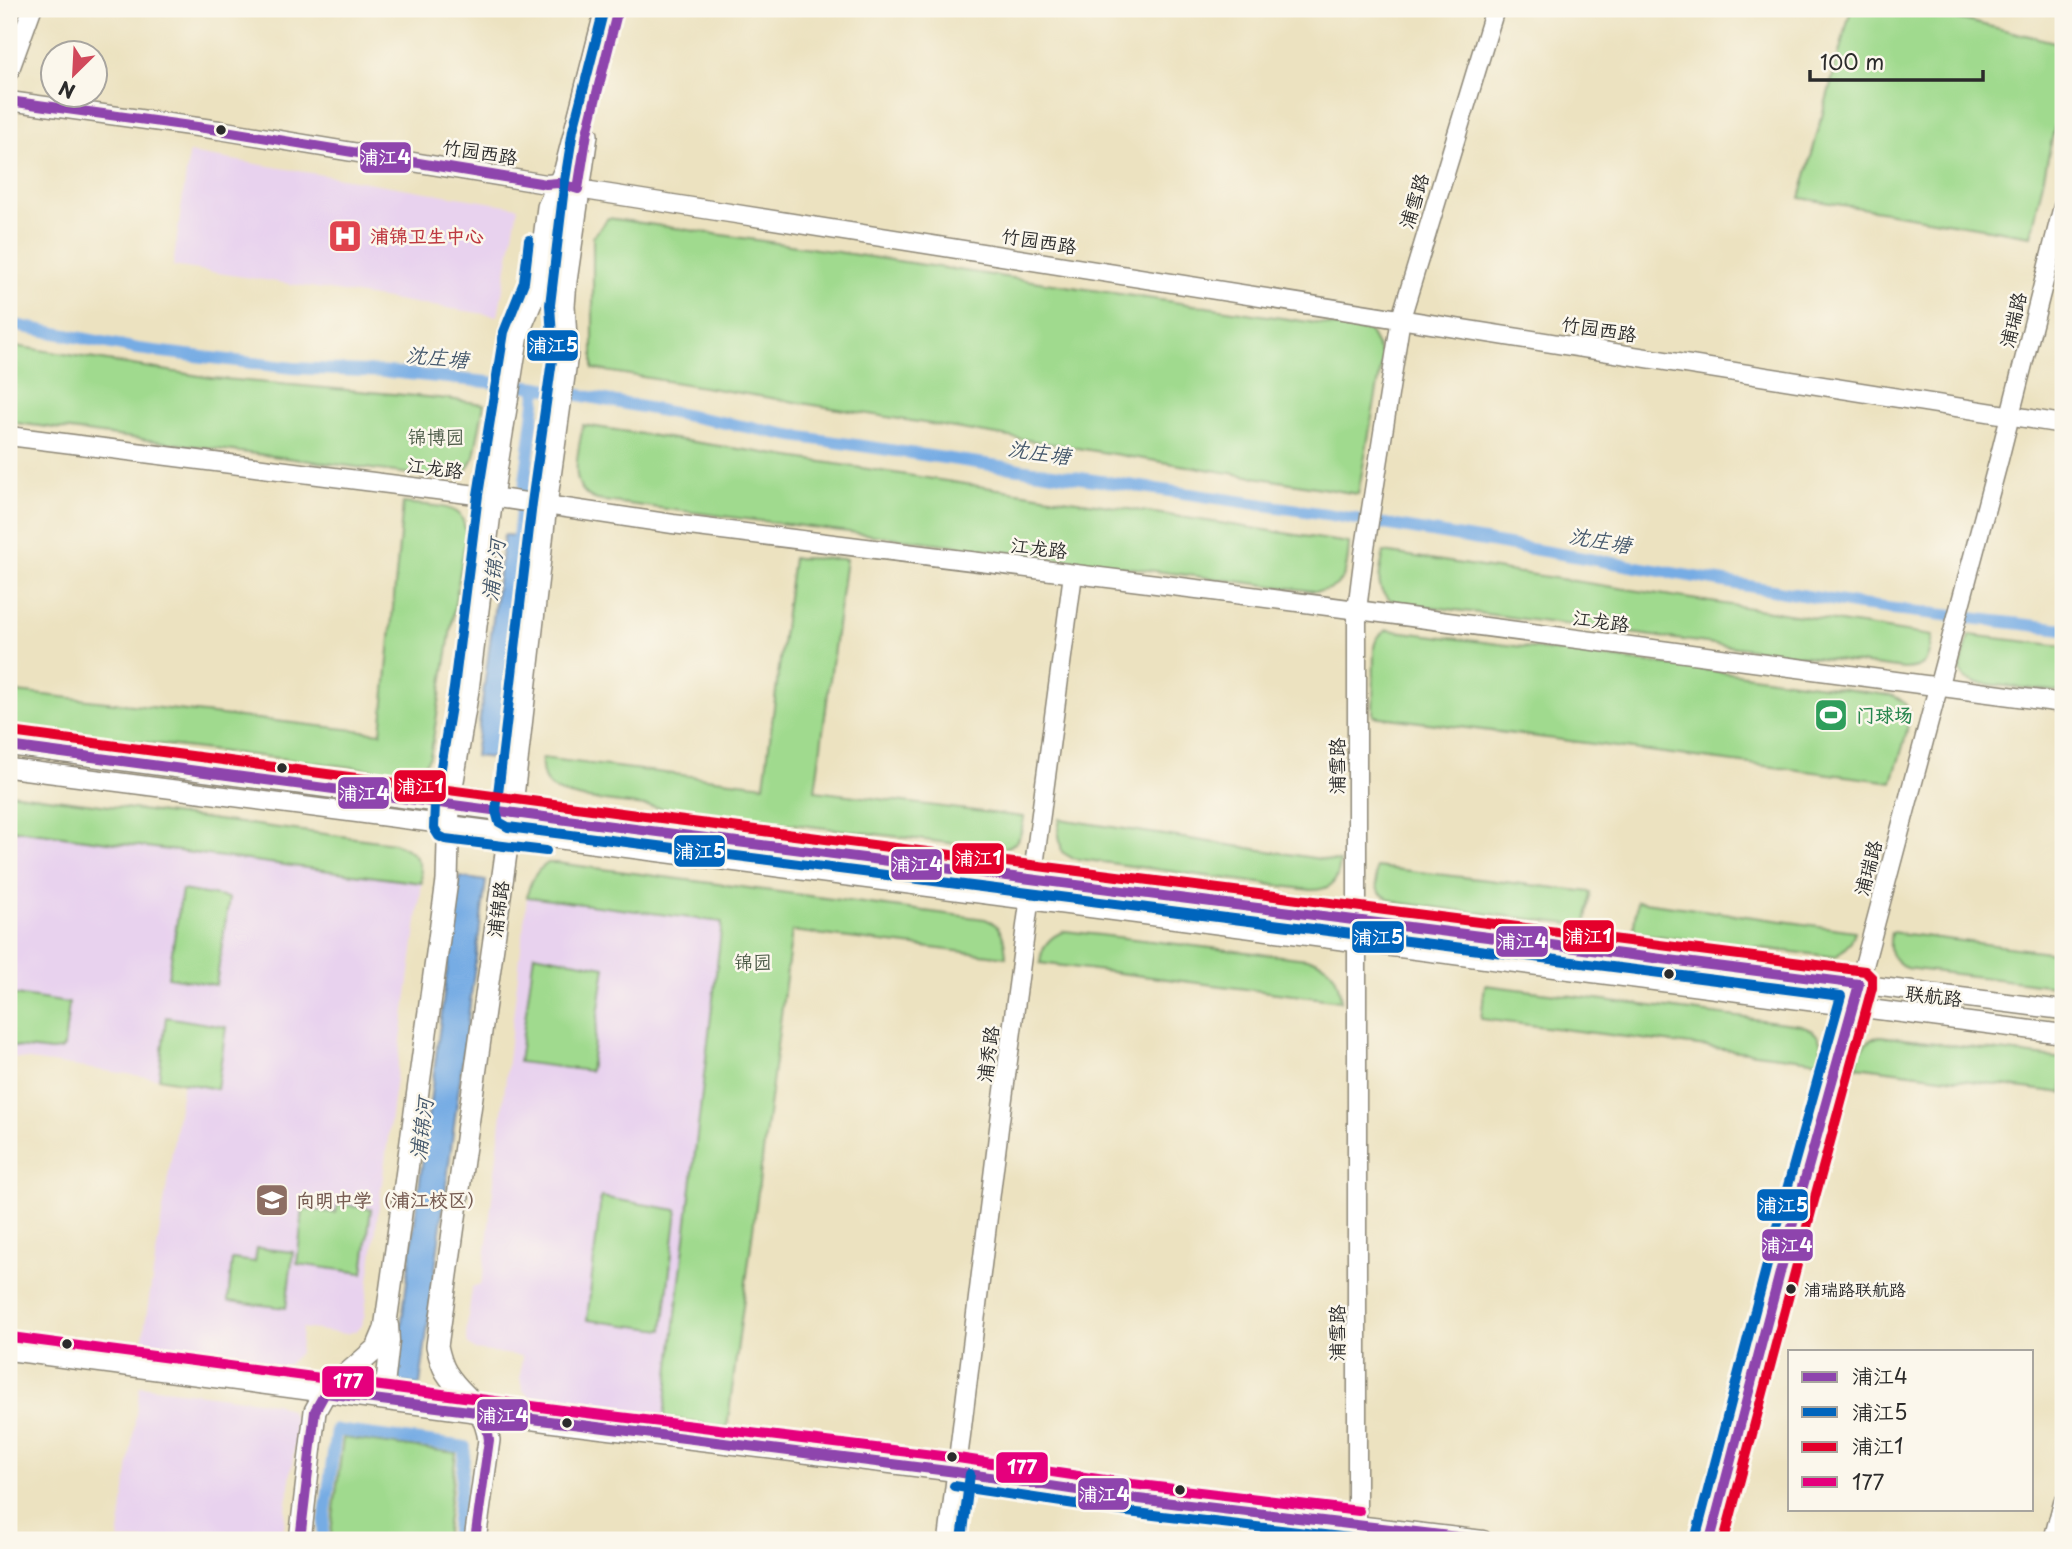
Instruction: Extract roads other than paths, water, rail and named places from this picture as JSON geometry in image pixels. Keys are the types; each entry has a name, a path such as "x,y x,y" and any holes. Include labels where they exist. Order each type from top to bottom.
{"main road":[{"path":"568,186 565,170 606,9"},
{"path":"300,1540 314,1410 325,1393 377,1348 385,1329 456,816 468,690 492,497 514,357 519,334 538,286 548,207 568,186 587,132 618,9"},
{"name":"浦锦路","path":"475,1540 489,1440 487,1426 481,1412 446,1373 437,1346 503,822 567,354 564,306 575,220 568,186"}],"street":[{"path":"9,72 32,9"},
{"name":"浦雪路","path":"1357,1532 1357,610 1401,318 1494,9"},
{"name":"竹园西路","path":"9,101 219,130 2063,424"},
{"name":"浦瑞路","path":"1710,1540 1798,1203 1939,686 2063,206"},
{"name":"江龙路","path":"9,436 2063,703"},
{"name":"浦秀路","path":"948,1540 1073,573"},
{"name":"联航路","path":"9,746 456,816"},
{"name":"联航路","path":"9,768 1033,879 2063,1010"},
{"name":"联航路","path":"503,822 1030,900 2063,1034"},
{"path":"389,1307 390,1341 384,1395 390,1401"},
{"path":"9,1351 956,1472 1357,1532 1483,1540"},
{"path":"2053,1540 2063,1502"}],"water":[{"path":"504,535 532,537 502,759 475,756"},
{"path":"459,877 486,881 420,1385 394,1382"}],"waterway":[{"name":"沈庄塘","path":"9,324 138,349 293,368 389,372 537,387 794,436 1326,514 1860,605 2063,629"},
{"name":"浦锦河","path":"516,553 537,387"},
{"path":"322,1540 336,1430 465,1447 455,1540"}],"place":[{"name":"浦锦卫生中心","path":"345,236"},
{"name":"门球场","path":"1831,715"},
{"name":"向明中学（浦江校区）","path":"272,1200"},
{"name":"浦瑞路联航路","path":"1791,1289"}],"park label":[{"name":"锦博园","path":"436,437"},
{"name":"锦园","path":"753,962"}]}
